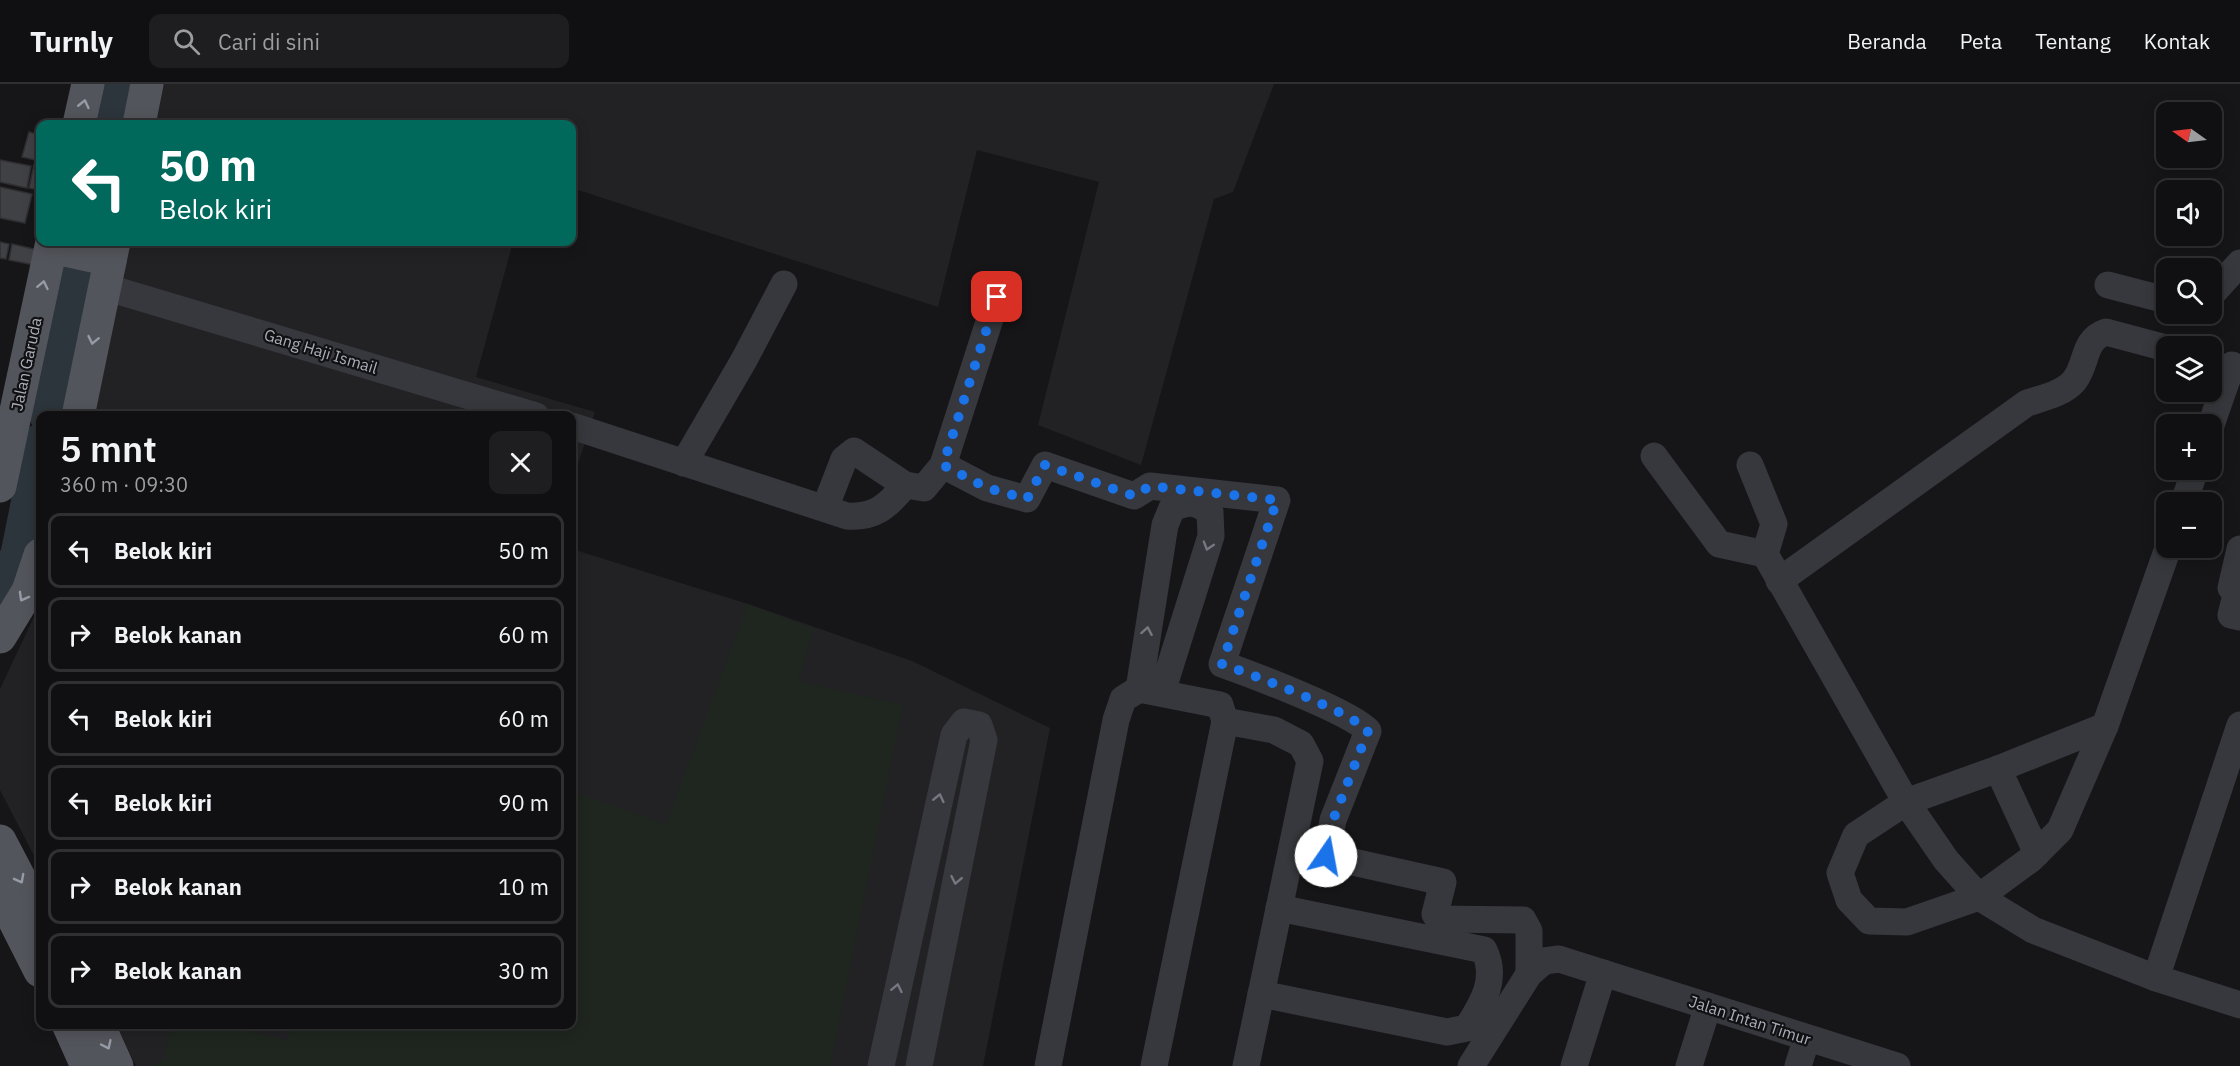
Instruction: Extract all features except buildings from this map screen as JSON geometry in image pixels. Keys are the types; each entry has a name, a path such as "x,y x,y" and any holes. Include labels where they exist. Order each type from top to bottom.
{"main road":[{"path":"80,120 88,84"},
{"path":"140,120 147,84"},
{"path":"55,246 105,261 79,411"},
{"name":"Jalan Garuda","path":"0,486 55,246"},
{"path":"0,637 27,591 36,566"},
{"path":"0,841 13,911 36,962"},
{"path":"70,1029 87,1066"},
{"path":"100,1029 117,1066"}],"street":[{"name":"Gang Haji Ismail","path":"105,261 522,411"},
{"path":"2222,283 2240,263"},
{"path":"684,463 744,360 784,284"},
{"path":"2108,285 2156,297"},
{"path":"836,512 844,459 854,451 905,485 924,488 943,465 997,297"},
{"path":"1779,580 2027,403 2061,391 2074,381 2090,341 2096,335 2106,332 2156,345"},
{"path":"2214,414 2228,364"},
{"path":"576,427 836,512 866,518 892,500 905,485"},
{"path":"1654,456 1719,544 1765,554"},
{"path":"943,465 987,488 1027,499 1045,465 1134,496 1150,486 1277,500 1222,664 1325,707 1362,724 1368,731 1333,820 1326,856 1443,882 1435,914 1438,919 1522,921 1528,931 1529,974 1471,1066"},
{"path":"1750,465 1774,524 1765,554 1906,802 1946,860 1979,897 2033,930 2156,978 2240,1005"},
{"path":"1190,501 1196,502 1210,512 1211,536 1151,691 1166,525 1172,508 1190,501"},
{"path":"2240,549 2231,588 2237,591 2231,615 2240,617"},
{"path":"2105,726 1998,769 1906,802 1856,835 1840,873 1849,900 1869,921 1907,922 1979,897 2037,853 2060,830 2105,726 2164,558"},
{"path":"1048,1066 1116,720 1123,699 1151,691 1220,705 1225,721 1155,1066"},
{"path":"1225,721 1274,730 1301,744 1310,761 1246,1066"},
{"path":"881,1066 954,735 964,722 969,722 979,725 984,740 919,1066"},
{"path":"2156,978 2240,725"},
{"path":"1998,769 2037,853"},
{"path":"1261,994 1447,1032 1467,1028 1483,1002 1492,966 1484,950 1279,908"},
{"name":"Jalan Intan Timur","path":"1529,974 1544,961 1558,959 1898,1066"},
{"path":"1574,1066 1603,973"},
{"path":"1689,1066 1708,1006"},
{"path":"890,1022 926,1028"},
{"path":"1798,1066 1807,1038"}],"shaded area":[{"path":"160,84 1274,84 1233,192 1214,199 1141,465 1038,425 1099,182 977,150 938,307 576,189 576,120 153,120"},
{"path":"127,246 512,246 476,377 595,412 576,470 576,411 93,411"},
{"path":"576,550 748,604 912,661 1050,728 983,1066 136,1066 118,1029 576,1029"},
{"path":"748,604 814,629 798,681 903,705 830,1066 150,1066 164,1060 170,1029 242,1029 287,1040 291,1029 576,1029 576,792 666,824"},
{"path":"36,612 36,859 0,790 0,689"}],"waterway":[{"path":"108,120 117,84"},
{"path":"47,411 81,246"},
{"path":"0,589 17,554 36,460"}],"route":[{"path":"997,297 943,465 987,488 1027,499 1045,465 1134,496 1150,486 1277,500 1222,664 1325,707 1362,724 1368,731 1333,820 1326,856"}]}
